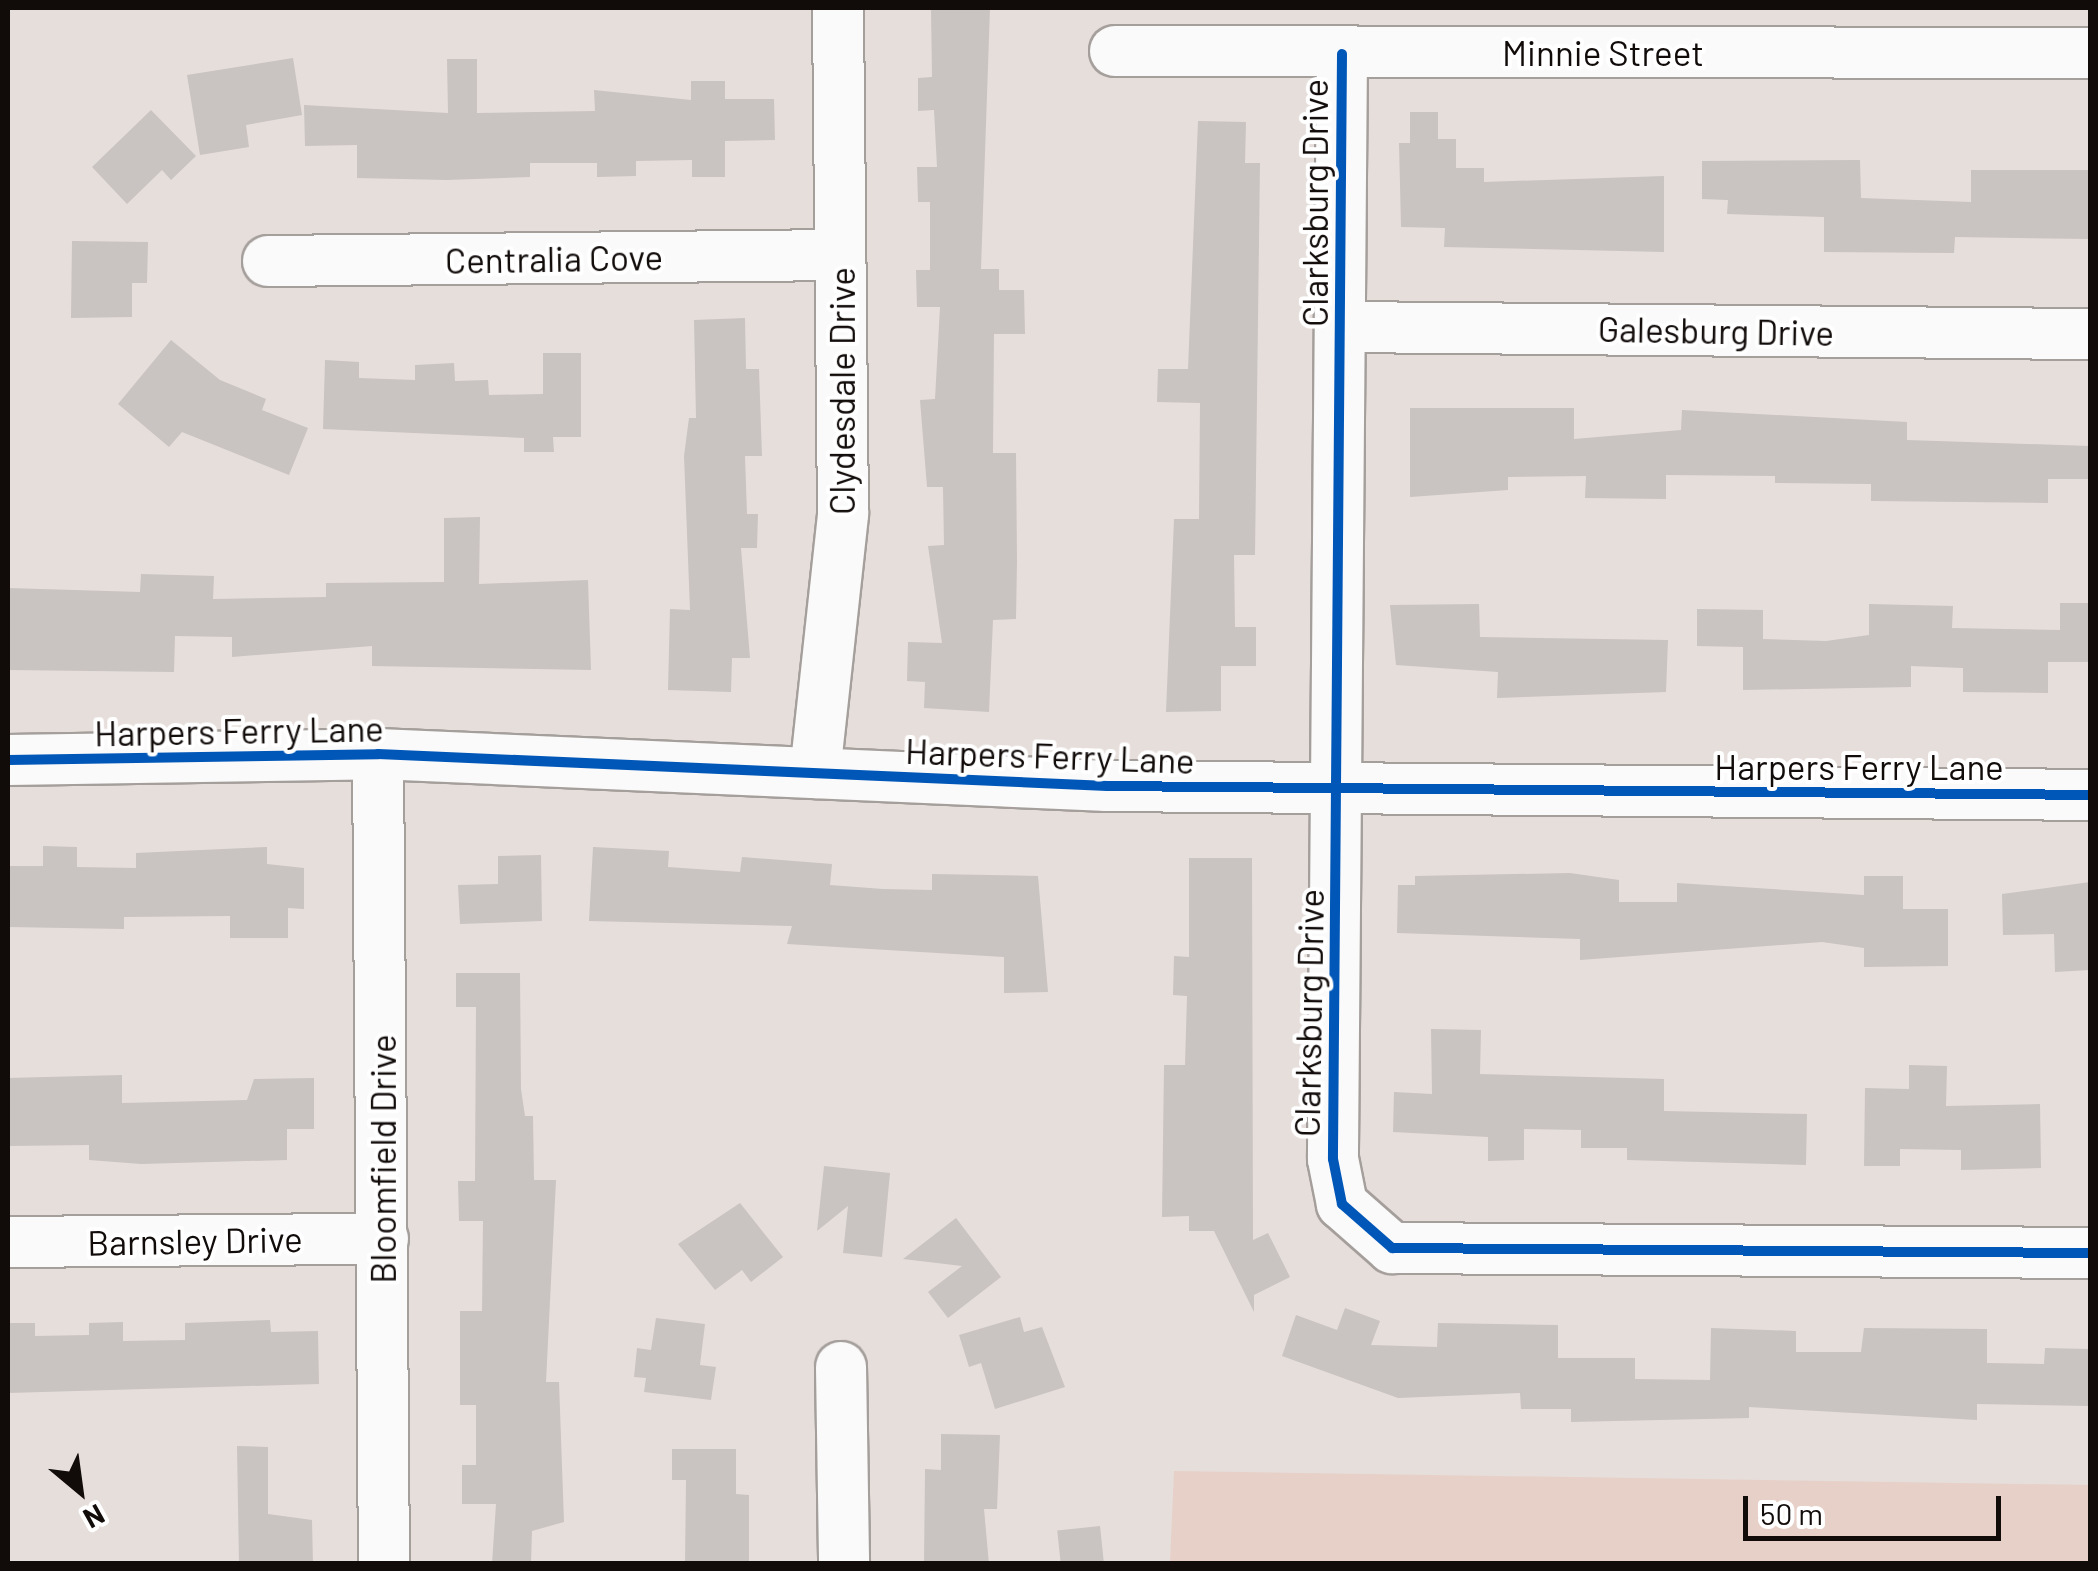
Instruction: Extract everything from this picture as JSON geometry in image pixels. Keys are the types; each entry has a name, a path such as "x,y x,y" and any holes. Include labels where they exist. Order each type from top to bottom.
{"street":[{"name":"Clydesdale Drive","path":"815,774 842,514 838,8"},
{"name":"Minnie Street","path":"1115,50 1342,54 1660,30 2090,53"},
{"name":"Clarksburg Drive","path":"1342,54 1334,1182 1369,1237 1392,1248 2090,1253"},
{"name":"Centralia Cove","path":"268,261 840,256"},
{"name":"Galesburg Drive","path":"1342,327 2090,334"},
{"name":"Harpers Ferry Lane","path":"8,760 378,754 815,774 1338,790 2090,795"},
{"name":"Bloomfield Drive","path":"378,754 384,1564"},
{"name":"Barnsley Drive","path":"8,1242 383,1239"},
{"path":"841,1367 844,1564"}],"shaded area":[{"path":"1174,1471 2090,1485 2090,1563 1170,1563"}],"building":[{"path":"931,8 990,8 981,269 999,269 999,290 1024,290 1025,334 994,334 993,453 1016,453 1017,561 1016,619 993,620 989,712 924,708 925,682 907,681 908,642 942,643 928,546 944,545 943,487 927,487 920,400 935,399 940,307 917,307 916,270 930,270 930,202 918,202 917,167 937,167 934,110 918,111 918,78 932,77"},
{"path":"293,58 302,115 246,125 249,147 200,155 187,75"},
{"path":"447,59 477,59 477,113 595,111 594,90 691,100 691,81 725,81 725,99 774,99 775,140 725,141 725,177 692,177 692,160 636,161 636,176 597,177 597,163 530,163 530,177 357,178 357,145 305,146 304,105 448,113"},
{"path":"151,110 196,156 171,180 162,170 127,204 92,167"},
{"path":"1410,112 1438,112 1438,139 1456,139 1456,168 1484,168 1484,182 1664,176 1664,252 1444,247 1445,228 1401,227 1399,143 1410,143"},
{"path":"1198,121 1246,122 1245,163 1260,163 1255,555 1234,555 1235,627 1256,627 1256,666 1221,666 1221,711 1166,712 1174,519 1199,519 1200,403 1157,402 1158,369 1188,369"},
{"path":"1860,160 1861,198 1971,202 1971,170 2090,170 2090,239 1955,237 1954,253 1824,252 1824,217 1727,214 1728,200 1702,199 1702,161"},
{"path":"72,241 148,242 147,283 132,283 132,317 71,318"},
{"path":"745,318 746,369 759,369 762,456 745,456 747,514 758,514 757,548 741,548 750,658 732,658 731,692 668,690 670,609 690,610 684,456 689,418 696,418 694,320"},
{"path":"171,340 220,380 266,399 262,410 308,428 289,475 182,432 169,447 118,404"},
{"path":"543,353 581,353 581,437 553,437 554,452 524,452 524,438 323,429 325,360 359,362 359,378 415,380 415,365 454,363 455,381 488,380 489,395 543,394"},
{"path":"1410,408 1574,408 1574,439 1681,430 1682,410 1907,422 1907,440 2090,446 2090,479 2048,479 2048,503 1871,501 1871,484 1775,483 1775,476 1666,475 1666,499 1585,498 1586,476 1508,477 1508,490 1410,497"},
{"path":"480,517 479,584 588,580 591,670 372,666 372,646 232,657 232,637 175,636 174,672 8,670 8,588 140,592 141,574 214,576 213,599 326,597 326,583 444,582 444,518"},
{"path":"2060,603 2090,603 2090,662 2048,662 2048,693 1963,692 1963,668 1911,666 1911,687 1743,690 1743,647 1697,646 1697,609 1763,610 1763,639 1826,641 1869,635 1869,604 1953,606 1952,628 2060,630"},
{"path":"1479,604 1480,637 1668,640 1666,692 1497,698 1498,672 1396,665 1390,605"},
{"path":"43,846 77,847 77,867 136,868 136,853 267,847 267,864 304,868 304,909 288,908 288,938 230,938 230,916 124,917 124,929 8,927 8,866 43,866"},
{"path":"593,847 669,851 668,867 740,872 742,857 832,864 830,885 883,889 932,890 932,874 1038,876 1048,992 1004,993 1004,957 787,944 792,926 589,921"},
{"path":"541,855 542,921 460,924 458,885 498,884 498,856"},
{"path":"1189,858 1252,858 1253,1240 1268,1233 1290,1277 1254,1295 1254,1312 1214,1231 1189,1231 1189,1216 1162,1217 1164,1065 1185,1065 1187,996 1173,995 1174,956 1189,957"},
{"path":"1570,873 1619,880 1619,902 1677,902 1677,883 1864,895 1864,876 1903,876 1903,909 1948,909 1948,966 1864,967 1864,948 1822,942 1580,960 1580,939 1397,933 1398,885 1415,885 1415,876"},
{"path":"2090,882 2090,970 2055,972 2054,934 2003,935 2002,894"},
{"path":"456,973 520,973 521,1089 525,1116 533,1116 534,1180 556,1180 546,1382 559,1382 564,1522 532,1531 531,1564 492,1564 496,1504 462,1504 462,1465 476,1465 476,1405 460,1405 460,1311 482,1311 483,1221 459,1221 458,1181 475,1181 476,1007 456,1007"},
{"path":"1431,1029 1481,1030 1480,1074 1664,1079 1664,1111 1807,1114 1806,1165 1627,1160 1627,1148 1581,1148 1581,1130 1524,1129 1524,1160 1488,1161 1488,1137 1393,1132 1394,1092 1432,1094"},
{"path":"1909,1065 1947,1066 1946,1106 2040,1104 2041,1168 1961,1170 1961,1150 1900,1149 1900,1166 1864,1166 1865,1088 1909,1089"},
{"path":"122,1075 122,1103 247,1100 254,1079 314,1078 314,1129 287,1129 287,1160 141,1164 89,1160 89,1145 8,1146 8,1078"},
{"path":"824,1166 890,1173 882,1257 843,1253 848,1206 817,1231"},
{"path":"740,1203 783,1257 751,1282 742,1270 715,1290 678,1244"},
{"path":"956,1218 1001,1277 948,1318 928,1292 962,1266 903,1259"},
{"path":"1345,1308 1380,1321 1371,1345 1437,1347 1438,1323 1558,1325 1558,1358 1635,1358 1635,1379 1710,1380 1711,1328 1796,1331 1796,1352 1861,1352 1864,1328 1987,1329 1987,1363 2044,1364 2045,1348 2090,1349 2090,1406 1977,1404 1977,1420 1749,1407 1749,1418 1571,1422 1571,1409 1521,1409 1520,1393 1398,1398 1282,1356 1296,1315 1337,1330"},
{"path":"1020,1317 1024,1332 1042,1327 1065,1387 995,1409 981,1363 969,1367 959,1335"},
{"path":"656,1318 705,1324 700,1365 716,1367 711,1400 644,1392 646,1378 634,1377 637,1348 651,1350"},
{"path":"270,1320 271,1332 318,1331 319,1384 8,1393 8,1323 35,1323 35,1336 89,1335 89,1323 123,1322 123,1341 185,1340 185,1323"},
{"path":"941,1434 1000,1435 997,1509 984,1509 989,1564 924,1564 925,1469 941,1470"},
{"path":"237,1446 268,1447 268,1514 312,1520 313,1564 239,1564"},
{"path":"672,1449 736,1449 736,1494 749,1495 749,1564 685,1564 686,1480 672,1480"},
{"path":"1100,1526 1104,1564 1061,1564 1057,1530"}],"cycle path":[{"path":"1342,54 1333,1159 1342,1204 1392,1248 2090,1253"},
{"path":"8,760 378,754 1107,786 2090,795"}]}
